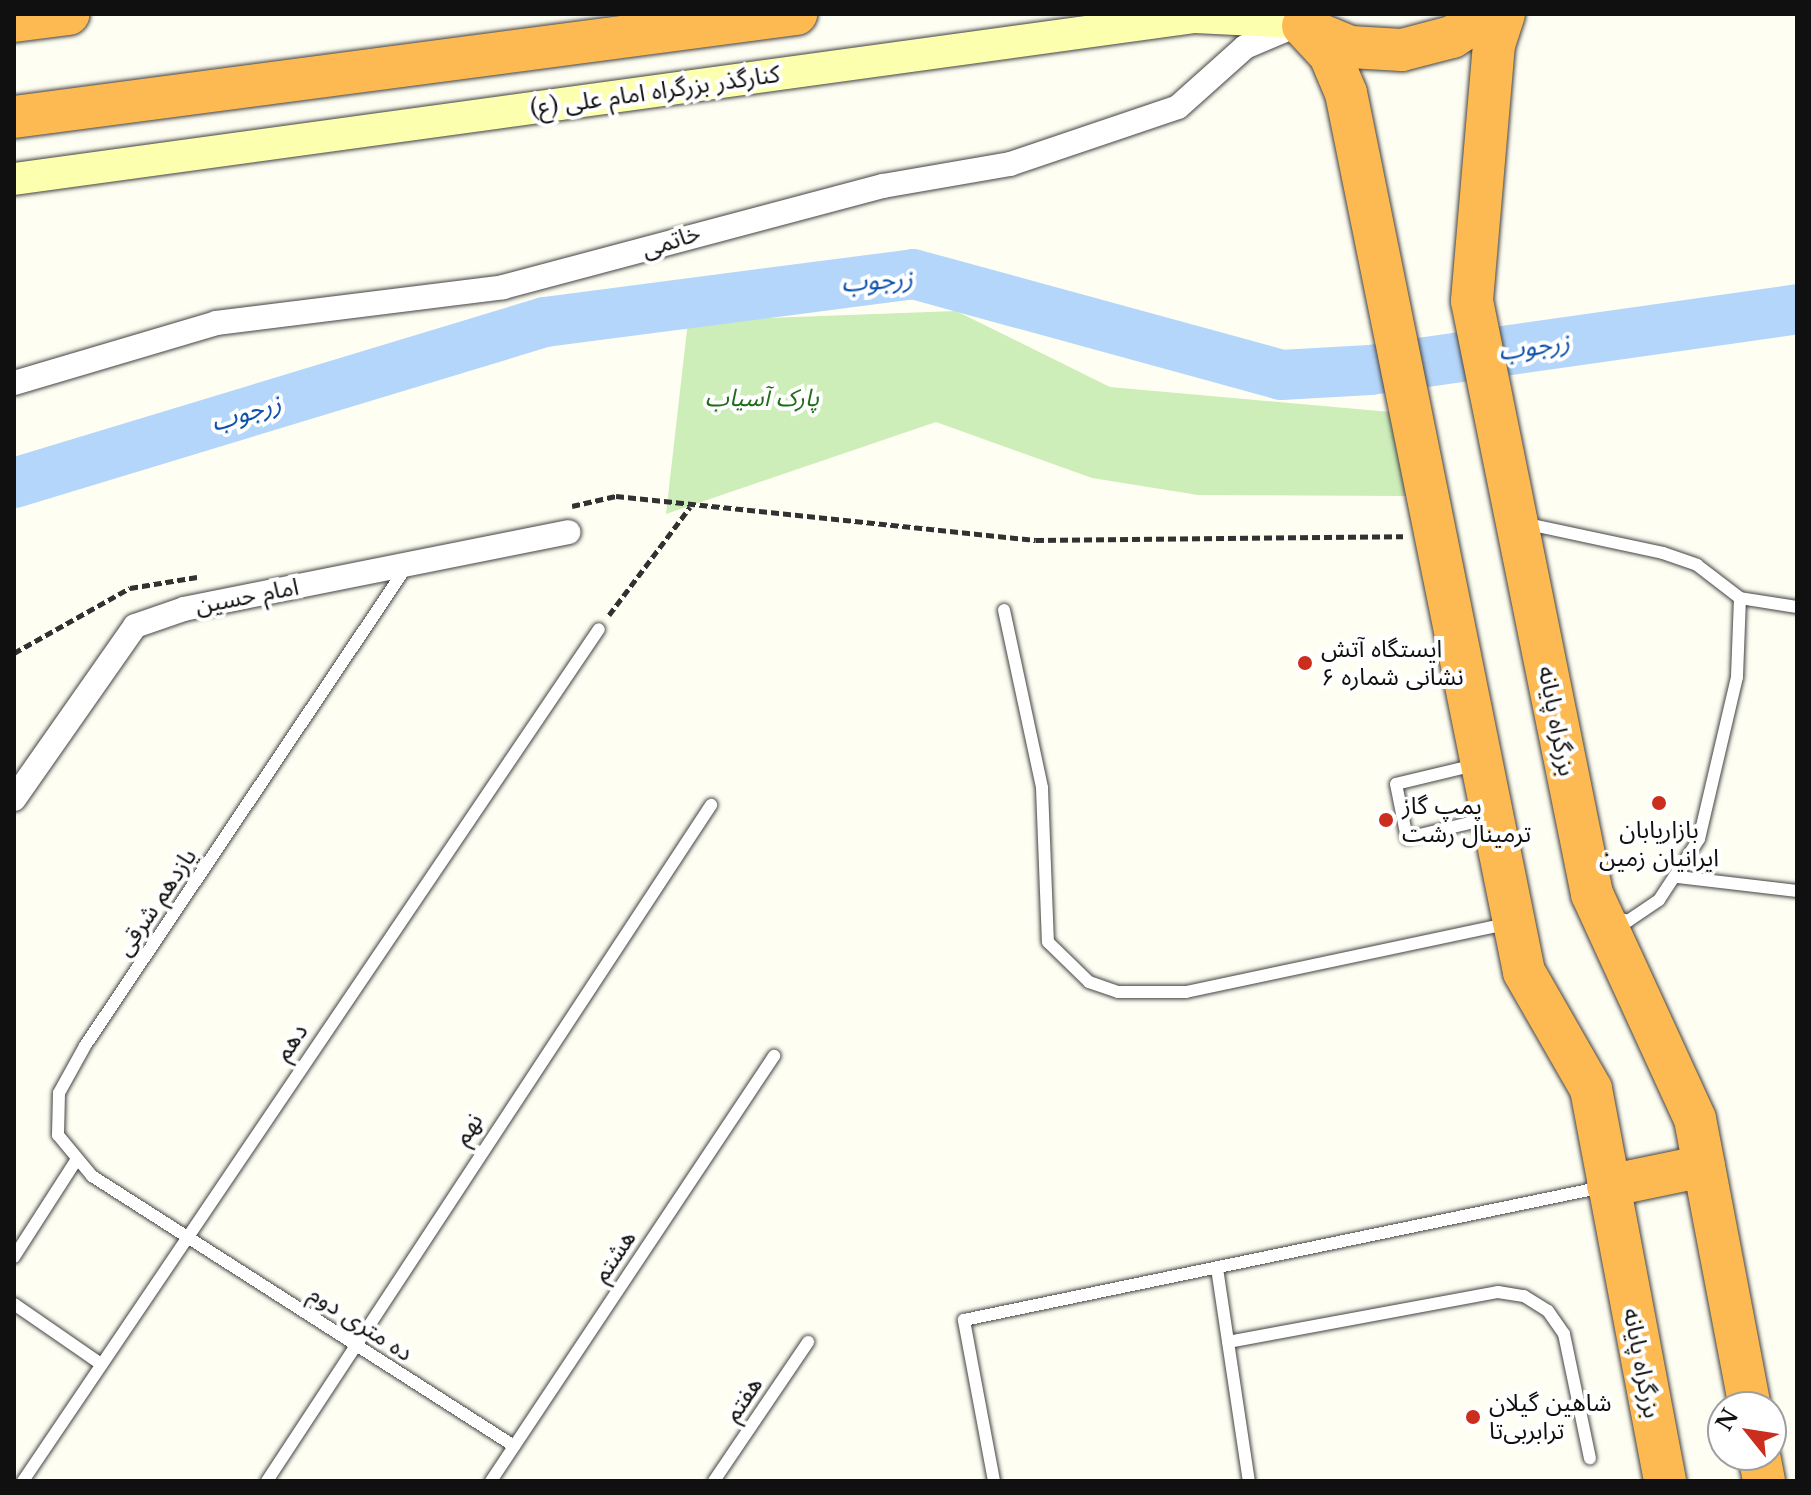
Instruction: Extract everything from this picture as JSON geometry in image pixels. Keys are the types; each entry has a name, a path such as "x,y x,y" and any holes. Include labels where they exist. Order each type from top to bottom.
{"highway":[{"path":"14,21 69,14"},
{"path":"14,117 796,14"},
{"path":"1294,20 1343,45 1394,51 1438,43 1489,14"},
{"name":"بزرگراه پایانه","path":"1504,14 1494,44 1472,301 1600,913 1686,1093 1704,1166 1747,1391"},
{"name":"بزرگراه پایانه","path":"1294,20 1330,55 1346,93 1528,984 1591,1089 1657,1472"},
{"path":"1605,1168 1704,1166"}],"main road":[{"name":"کنارگذر بزرگراه امام علی (ع)","path":"14,179 1195,17 1294,20"}],"street":[{"name":"خاتمی","path":"14,383 216,323 503,287 868,189 1010,164 1178,107 1245,47 1294,20"},
{"name":"امام حسین","path":"14,799 135,626 184,609 408,565 566,520"}],"lane":[{"path":"1517,521 1663,553 1697,565 1740,598 1797,607"},
{"name":"یازدهم شرقی","path":"75,1162 58,1135 59,1093 78,1057 408,565"},
{"path":"1600,913 1628,921 1641,916 1678,877 1699,839 1724,747 1743,624 1740,598"},
{"path":"1004,610 1042,788 1048,942 1089,982 1118,992 1186,992 1514,922"},
{"name":"دهم","path":"23,1481 599,629"},
{"path":"1482,763 1396,784 1407,838 1493,817"},
{"name":"نهم","path":"267,1481 353,1345 711,805"},
{"path":"1678,877 1797,891"},
{"name":"هشتم","path":"491,1481 774,1056"},
{"path":"14,1257 75,1162 186,1236"},
{"path":"994,1481 964,1320 1217,1268 1605,1168"},
{"name":"ده متری دوم","path":"186,1236 514,1446"},
{"path":"1217,1268 1249,1481"},
{"path":"1228,1342 1498,1292 1524,1296 1548,1311 1564,1334 1590,1458"},
{"path":"14,1304 101,1364"},
{"name":"هفتم","path":"714,1481 808,1342"}],"path":[{"path":"566,520 616,496 690,507 1036,540 1436,536"},
{"path":"599,629 690,507"},
{"path":"14,653 130,588 205,576"}],"green space":[{"name":"پارک آسیاب","path":"956,311 1110,387 1413,414 1408,496 1198,495 1092,478 936,422 666,514 688,321"}],"waterway":[{"name":"زرجوب","path":"14,483 545,322 913,274 1281,375 1370,370 1797,309"}],"place":[{"name":"ایستگاه آتش نشانی شماره ۶","path":"1305,663"},
{"name":"بازاریابان ایرانیان زمین","path":"1659,803"},
{"name":"پمپ گاز ترمینال رشت","path":"1386,820"},
{"name":"شاهین گیلان ترابربی‌تا","path":"1473,1417"}]}
